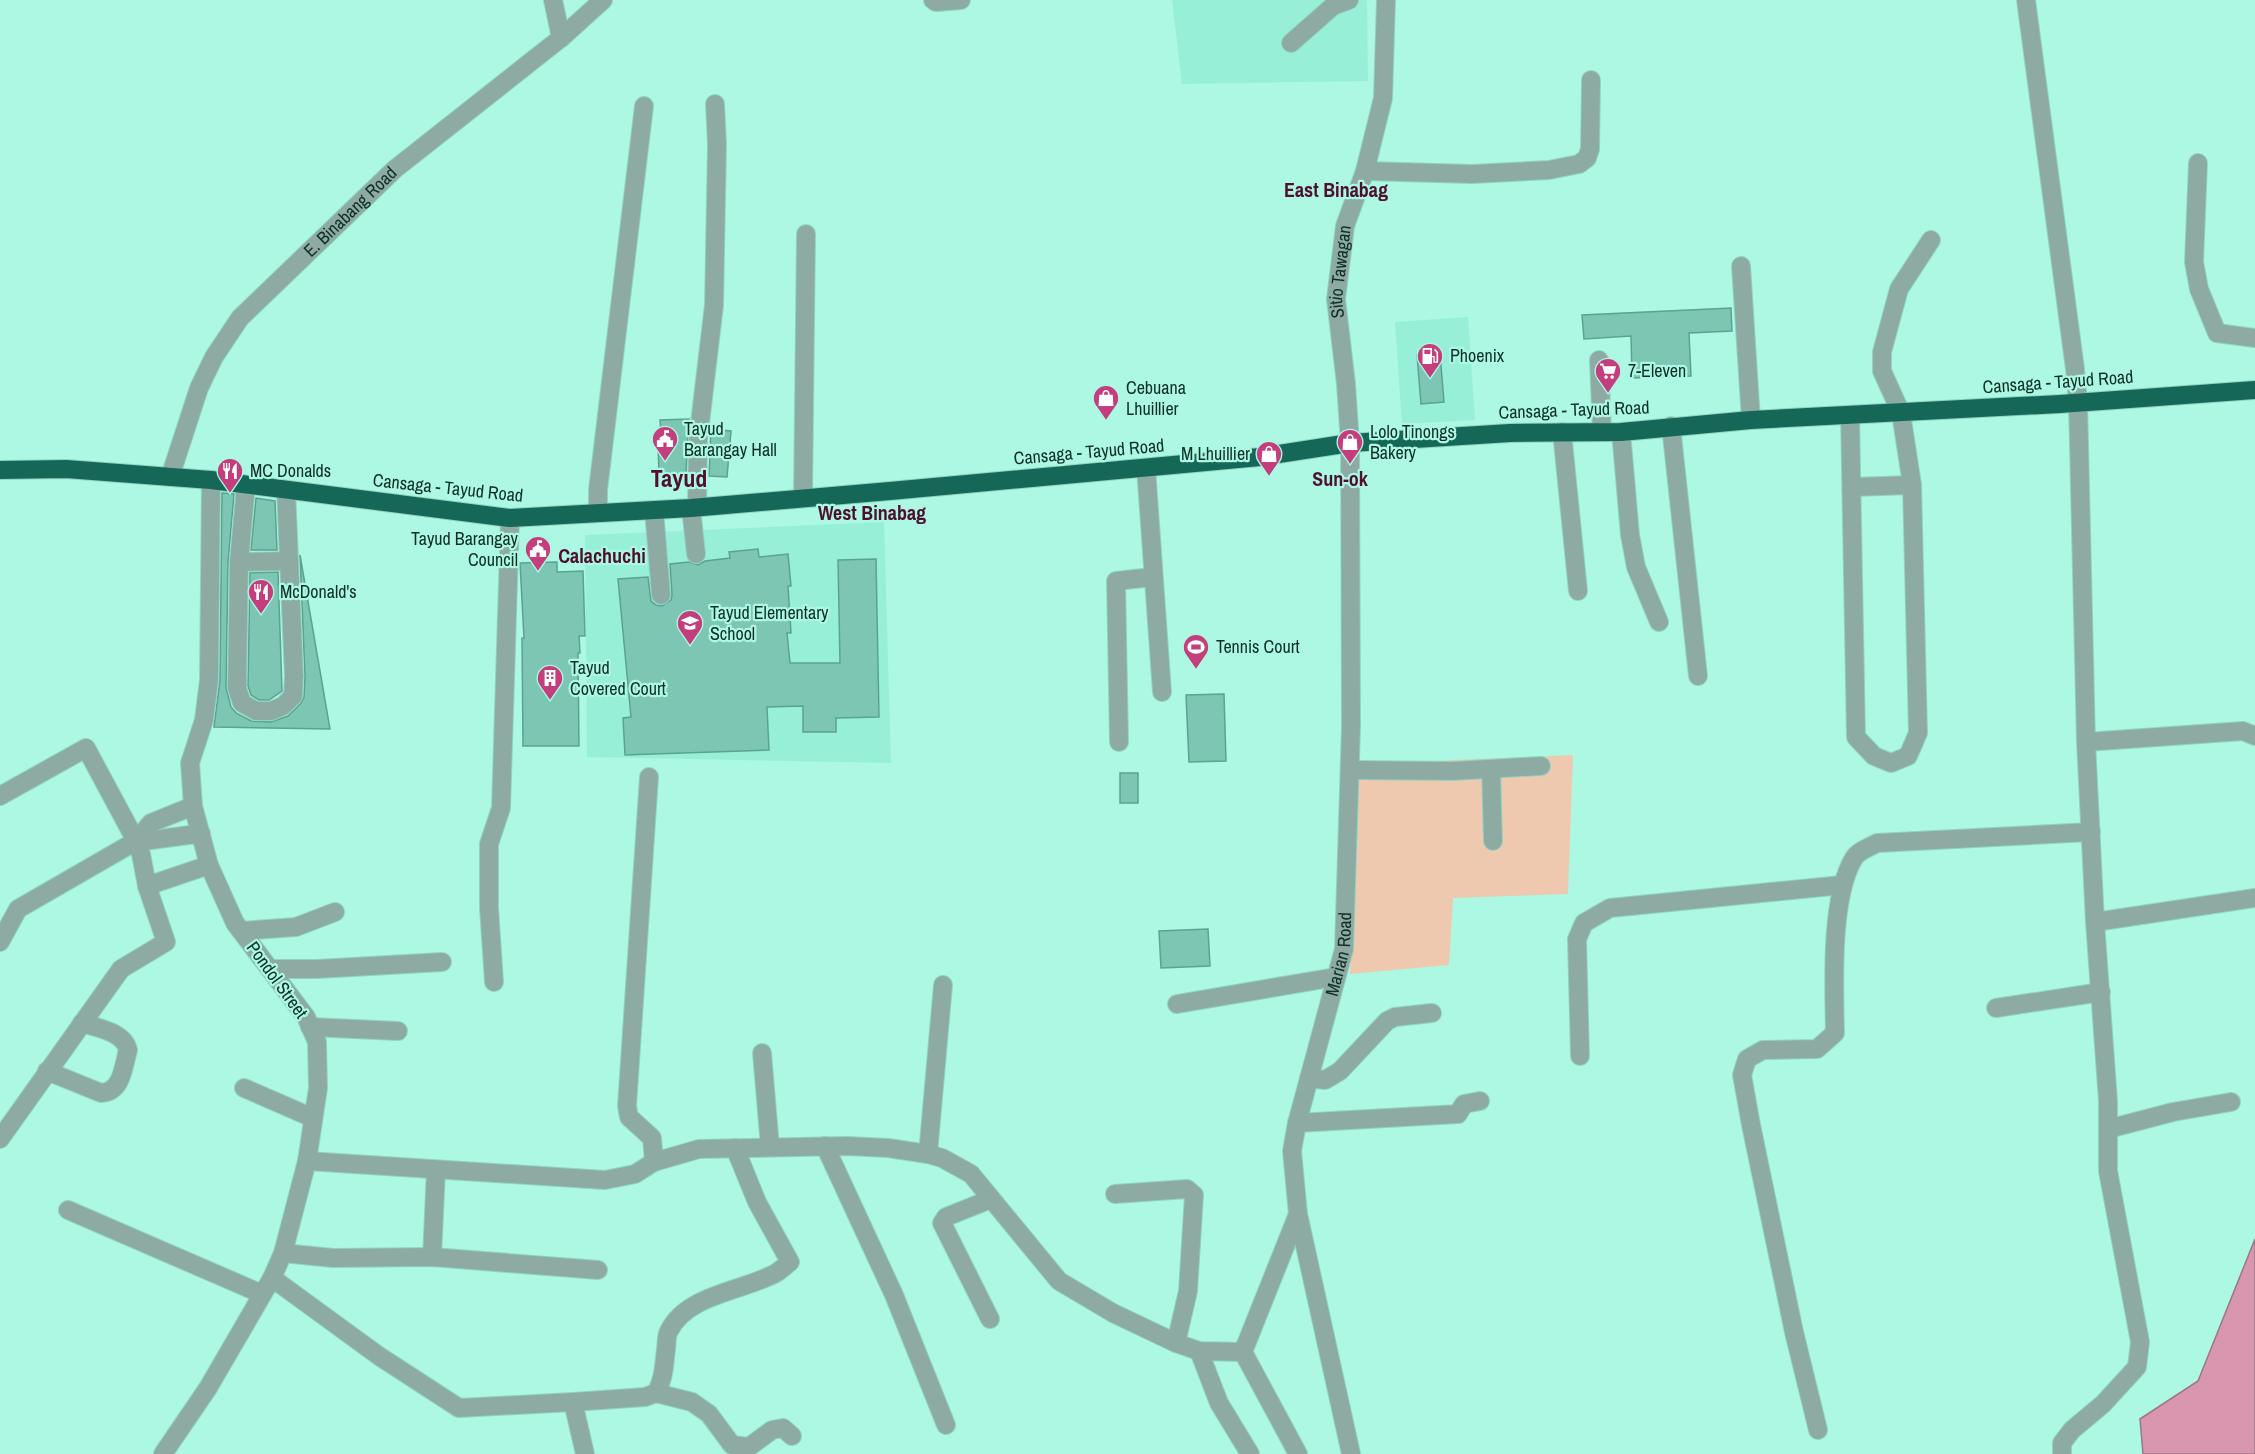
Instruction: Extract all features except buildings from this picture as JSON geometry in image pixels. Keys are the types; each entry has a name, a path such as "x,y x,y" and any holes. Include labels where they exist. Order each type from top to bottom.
{"highway":[{"name":"Cansaga - Tayud Road","path":"0,470 66,469 211,480 510,518 694,508 1146,468 1260,457 1350,443 1563,432 1621,432 1751,420 1901,413 2255,390"}],"street":[{"path":"553,0 561,38"},
{"name":"E. Binabang Road","path":"170,477 199,388 214,357 240,318 395,169 561,38 603,0"},
{"path":"933,0 936,2 961,0"},
{"path":"1291,43 1333,6 1349,0"},
{"name":"Sitio Tawagan","path":"1350,443 1336,299 1345,226 1365,171 1383,98 1386,0"},
{"path":"2026,0 2078,402 2086,742 2095,922 2108,1101 2108,1171 2140,1342 2137,1367 2103,1404 2072,1430 2062,1443 2062,1454"},
{"path":"1365,171 1472,174 1549,170 1579,164 1587,158 1590,149 1591,80"},
{"path":"696,554 694,508 714,305 717,145 715,104"},
{"path":"598,513 598,490 644,106"},
{"path":"2198,163 2194,262 2199,289 2217,333 2255,338"},
{"path":"803,498 806,234"},
{"path":"1850,415 1856,737 1874,756 1891,763 1908,756 1918,733 1912,485 1901,413 1882,371 1882,352 1899,289 1931,240"},
{"path":"1742,266 1751,420"},
{"path":"1599,360 1602,432"},
{"path":"1671,426 1698,676"},
{"path":"1563,432 1578,591"},
{"path":"1621,432 1630,535 1636,567 1659,622"},
{"name":"Marian Road","path":"1350,443 1350,770 1344,949 1297,1123 1292,1151 1298,1214 1351,1454"},
{"path":"1146,468 1162,692"},
{"name":"Pondol Street","path":"163,1454 208,1388 272,1278 283,1252 307,1161 318,1089 317,1042 306,1017 234,923 209,866 193,806 190,763 206,716 209,680 211,480"},
{"path":"246,485 239,562 237,688 242,703 256,711 272,711 283,706 293,696 286,490"},
{"path":"1853,487 1912,485"},
{"path":"654,510 661,595"},
{"path":"494,982 489,908 489,844 501,808 510,518"},
{"path":"239,562 289,561"},
{"path":"1119,742 1116,581 1153,577"},
{"path":"2086,742 2244,731 2255,736"},
{"path":"0,796 86,748 136,841 147,886 166,942 122,969 0,1139"},
{"path":"1350,770 1453,771 1541,766"},
{"path":"1491,769 1494,841"},
{"path":"649,777 627,1106 629,1117 652,1138 654,1162"},
{"path":"0,942 18,909 136,841 151,823 193,806"},
{"path":"1818,1430 1794,1332 1742,1076 1747,1059 1763,1050 1817,1049 1835,1033 1838,903 1842,885 1855,855 1877,843 2091,832"},
{"path":"136,841 157,841 183,835 201,834"},
{"path":"147,886 209,866"},
{"path":"1580,1056 1577,939 1584,923 1610,908 1842,885"},
{"path":"2095,922 2255,898"},
{"path":"241,932 296,927 335,912"},
{"path":"270,969 317,969 442,962"},
{"path":"1177,1004 1336,977"},
{"path":"928,1154 943,984"},
{"path":"1996,1008 2101,992"},
{"path":"1309,1078 1325,1080 1340,1071 1387,1021 1395,1017 1432,1013"},
{"path":"47,1071 101,1093 110,1092 117,1087 128,1050 127,1045 123,1039 110,1032 82,1023"},
{"path":"310,1027 398,1031"},
{"path":"762,1053 770,1147"},
{"path":"244,1088 313,1118"},
{"path":"1297,1123 1458,1114 1464,1104 1480,1101"},
{"path":"2108,1129 2173,1112 2231,1102"},
{"path":"825,1146 894,1295 946,1425"},
{"path":"307,1161 605,1180 635,1174 654,1162 699,1149 825,1146 888,1148 928,1154 942,1158 971,1174 1059,1281 1113,1313 1176,1343 1199,1351 1243,1352"},
{"path":"656,1394 662,1382 668,1332 678,1318 693,1306 724,1292 778,1273 790,1262 757,1202 735,1148"},
{"path":"432,1257 436,1170"},
{"path":"1115,1194 1187,1189 1194,1195 1188,1291 1176,1343"},
{"path":"990,1319 942,1223 946,1217 991,1198"},
{"path":"68,1210 262,1294"},
{"path":"1243,1352 1298,1214"},
{"path":"283,1252 333,1258 432,1257 598,1270"},
{"path":"272,1278 379,1356 459,1408 645,1397 656,1394 692,1402 709,1414 732,1445 750,1450 772,1430 783,1428 792,1436"},
{"path":"1199,1351 1220,1403 1251,1454"},
{"path":"1243,1352 1298,1454"},
{"path":"573,1402 585,1454"}],"shaded area":[{"path":"1172,0 1367,0 1368,81 1182,84"},
{"path":"1468,317 1475,420 1402,424 1395,322"},
{"name":"Tayud Elementary School","path":"884,522 891,763 587,757 585,535"},
{"path":"1573,755 1568,894 1453,898 1449,965 1350,974 1357,764"},
{"path":"2255,1239 2255,1454 2143,1454 2140,1419 2198,1381"}],"place":[{"name":"Phoenix","path":"1430,379"},
{"name":"7-Eleven","path":"1608,394"},
{"name":"Cebuana Lhuillier","path":"1106,421"},
{"name":"Tayud Barangay Hall","path":"665,462"},
{"name":"Lolo Tinongs Bakery","path":"1350,465"},
{"name":"M Lhuillier","path":"1269,477"},
{"name":"MC Donalds","path":"230,494"},
{"name":"Tayud Barangay Council","path":"538,572"},
{"name":"McDonald's","path":"261,615"},
{"name":"Tayud Elementary School","path":"690,646"},
{"name":"Tennis Court","path":"1196,670"},
{"name":"Tayud Covered Court","path":"550,701"}],"district":[{"name":"East Binabag","path":"1336,190"},
{"name":"Tayud","path":"679,479"},
{"name":"Sun-ok","path":"1340,479"},
{"name":"West Binabag","path":"872,513"},
{"name":"Calachuchi","path":"602,556"}]}
